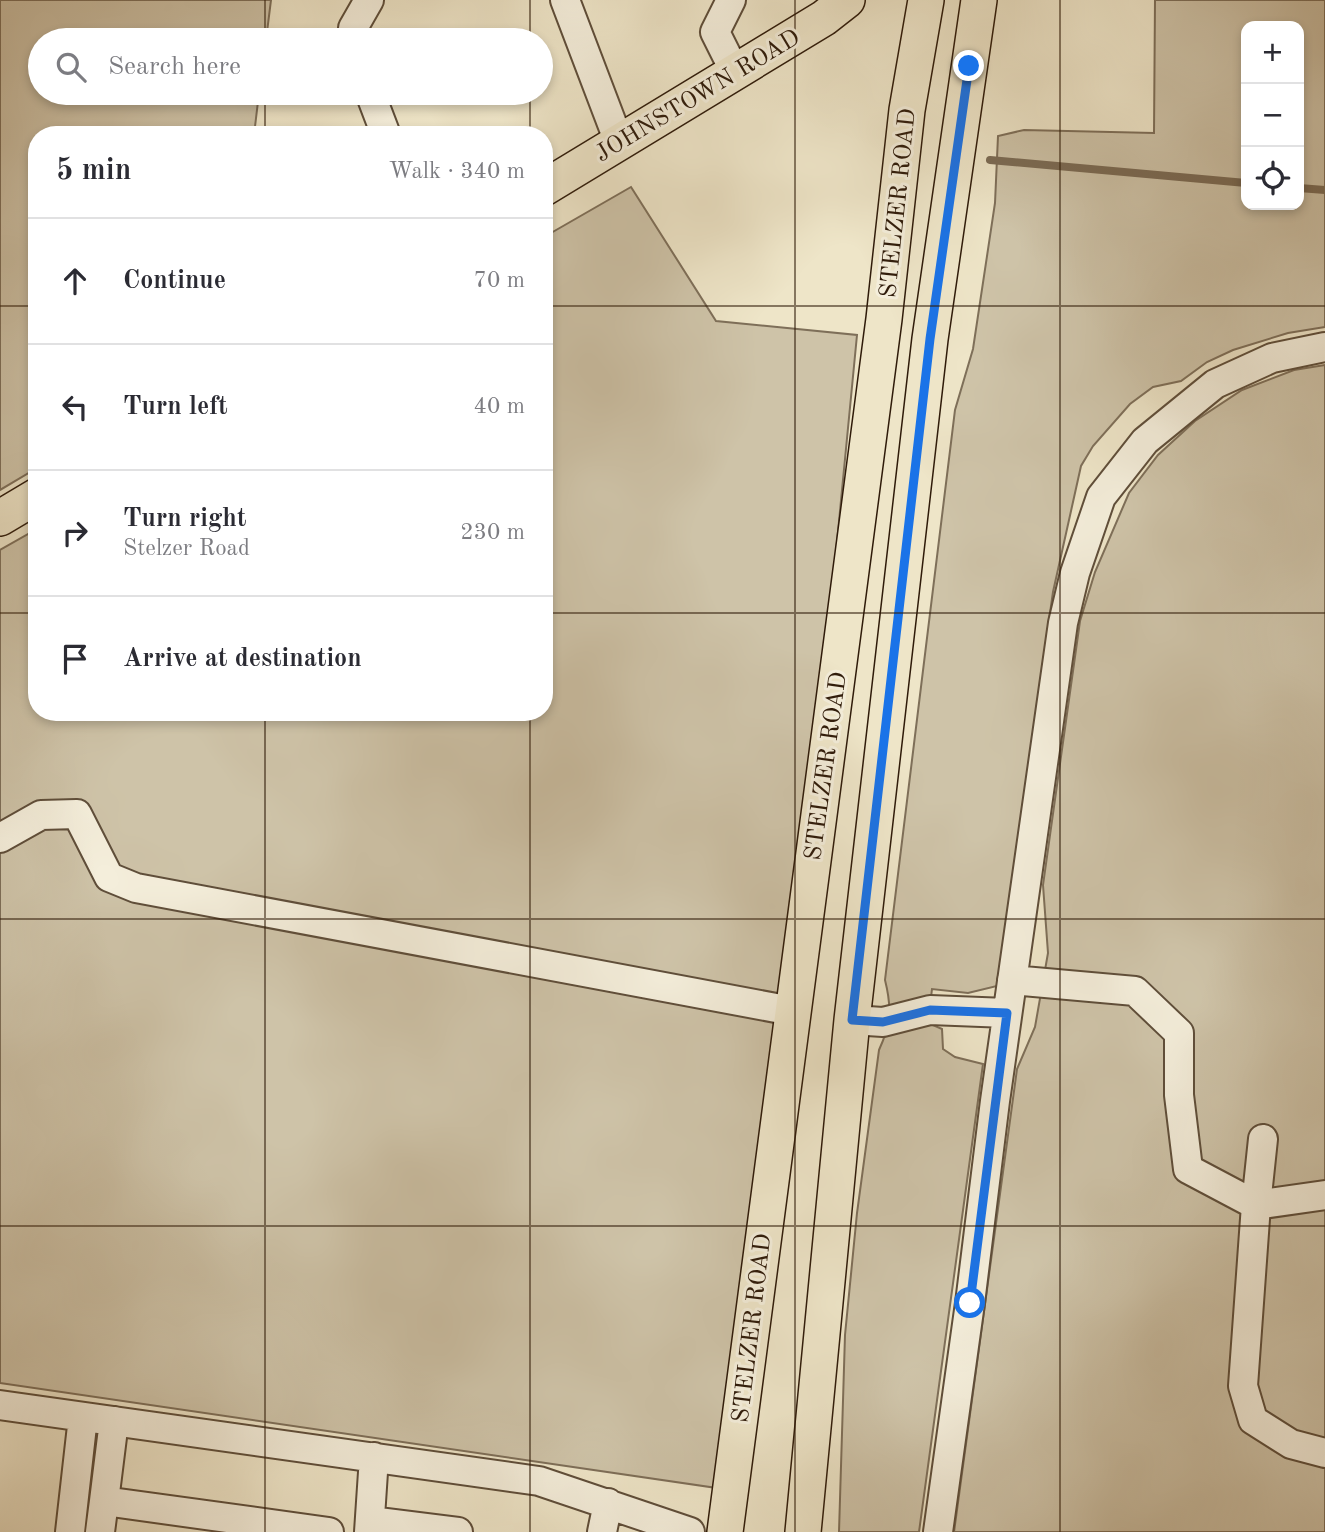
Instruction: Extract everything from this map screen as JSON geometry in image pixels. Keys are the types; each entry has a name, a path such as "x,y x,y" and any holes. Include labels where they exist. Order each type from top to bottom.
{"main road":[{"name":"STELZER ROAD","path":"725,1532 884,319 906,110 926,0"},
{"name":"STELZER ROAD","path":"803,1532 852,1020 930,339 979,0"},
{"name":"JOHNSTOWN ROAD","path":"553,182 735,72 828,6"},
{"path":"0,518 28,501"}],"lane":[{"path":"353,28 369,0"},
{"path":"565,0 619,142"},
{"path":"731,0 715,32 735,72"},
{"path":"375,105 383,126"},
{"path":"938,1532 1007,1013 1063,622 1075,573 1101,497 1145,441 1215,384 1272,358 1325,346"},
{"path":"0,838 41,815 77,814 109,877 136,888 792,1011"},
{"path":"1012,980 1135,991 1179,1033 1179,1095 1188,1169 1256,1205 1325,1195"},
{"path":"852,1020 883,1022 930,1010 1007,1013"},
{"path":"1263,1139 1243,1386 1253,1420 1291,1444 1325,1452"},
{"path":"0,1405 539,1481 690,1532"},
{"path":"70,1532 83,1417"},
{"path":"100,1532 114,1421"},
{"path":"374,1457 369,1526 458,1532"},
{"path":"104,1501 329,1532"},
{"path":"602,1532 608,1503"}],"shaded area":[{"path":"0,0 271,0 268,28 28,28 28,105 258,105 255,126 28,126 28,473 0,490"},
{"path":"1155,0 1325,0 1325,327 1288,333 1233,350 1207,362 1181,381 1153,387 1130,404 1093,446 1081,466 1053,592 997,986 968,993 932,989 928,1023 942,1029 943,1049 955,1057 983,1064 919,1532 839,1532 845,1335 857,1213 879,1050 889,1016 885,980 955,410 973,349 995,203 998,136 1024,130 1154,133"},
{"path":"631,187 716,321 857,335 825,666 717,1488 0,1383 0,550 28,534 28,721 553,721 553,232"},
{"path":"1325,365 1325,1532 954,1532 1017,1069 1035,1027 1048,953 1043,885 1080,621 1095,572 1129,493 1158,455 1195,421 1242,390 1294,370"}],"waterway":[{"path":"990,160 1241,183"},
{"path":"1304,188 1325,190"}],"route":[{"path":"969,66 930,339 852,1020 883,1022 930,1010 1007,1013 970,1303"}]}
